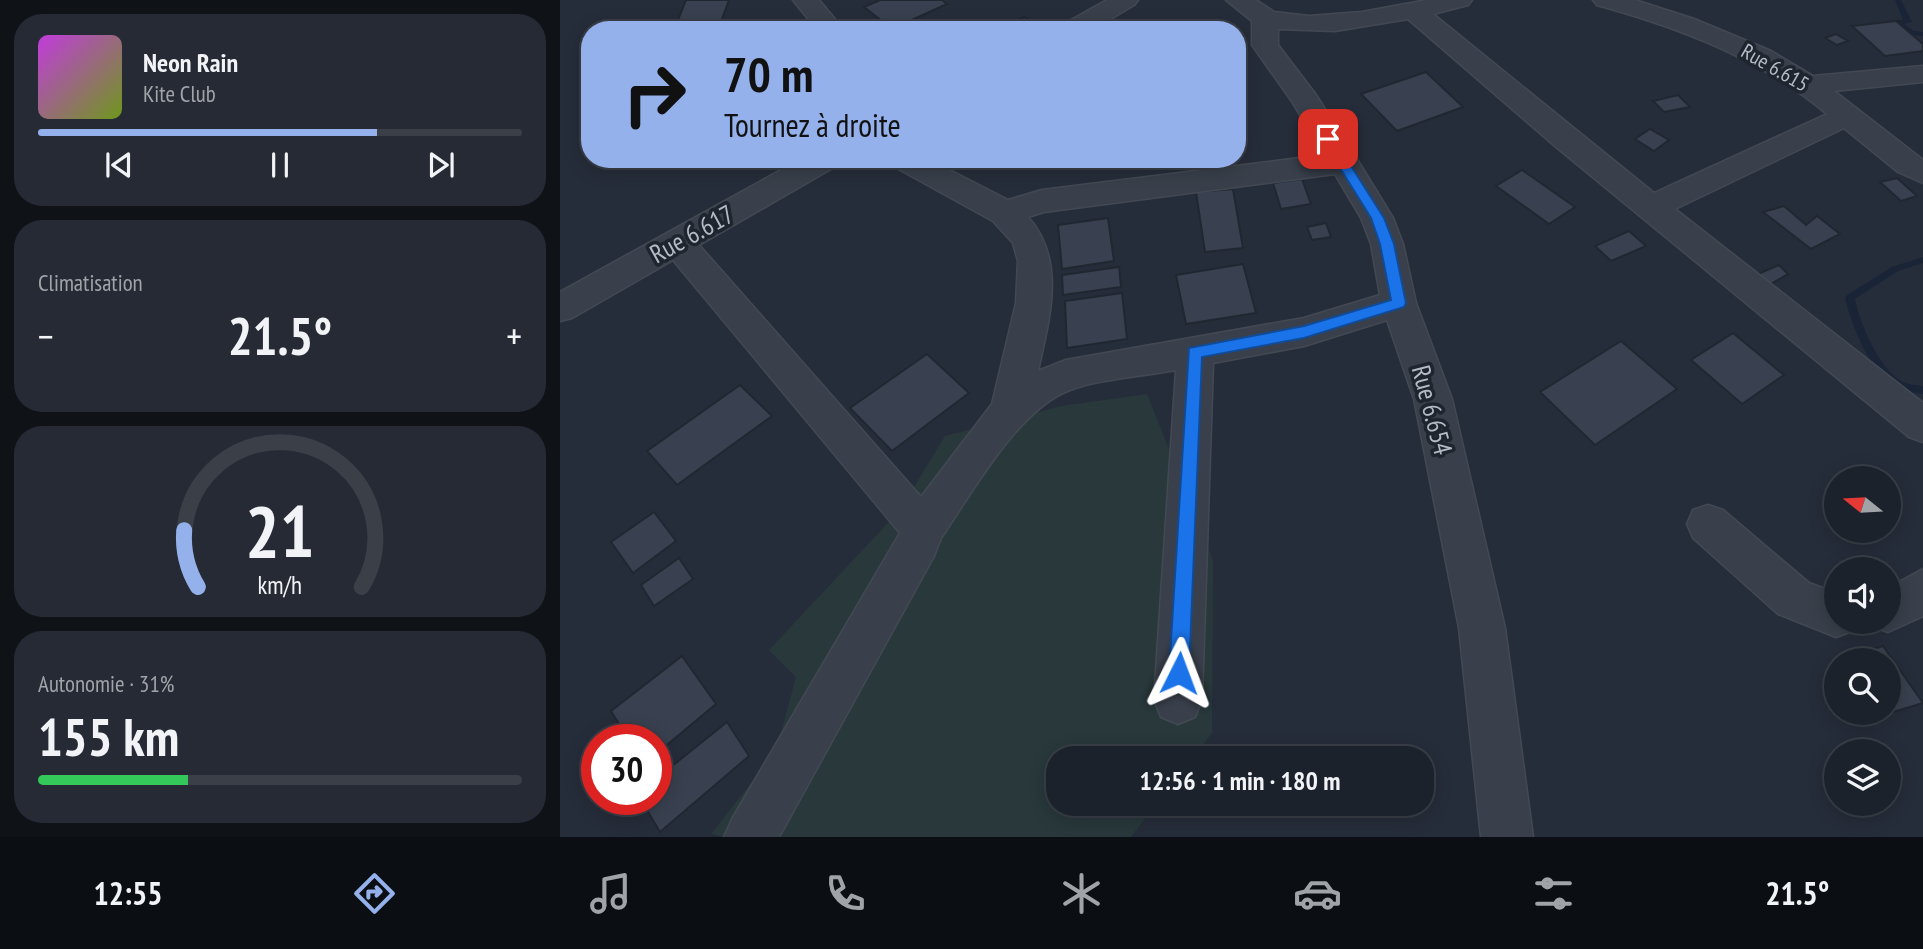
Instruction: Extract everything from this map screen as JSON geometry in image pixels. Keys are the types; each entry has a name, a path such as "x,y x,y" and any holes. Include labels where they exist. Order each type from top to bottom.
{"street":[{"path":"806,0 824,21"},
{"path":"1089,21 1125,0"},
{"path":"1252,9 1303,23 1335,23 1414,11 1459,0"},
{"name":"Rue 6.615","path":"1627,2 1730,42 1779,66 1848,115 1908,166 1923,173"},
{"name":"Rue 6.654","path":"1252,9 1265,46 1306,101 1377,218 1387,244 1399,303 1433,399 1482,628 1507,837"},
{"path":"1414,11 1565,139 1923,425"},
{"path":"1808,85 1923,74"},
{"path":"1652,207 1848,115"},
{"path":"1003,213 1042,201 1344,163"},
{"name":"Rue 6.617","path":"560,308 809,168"},
{"path":"920,168 1003,213 1019,226 1032,247 1035,270 1032,305 1010,410"},
{"path":"677,242 918,524 921,531"},
{"path":"750,837 919,542 921,531 1010,410 1028,393 1066,375 1304,332 1399,303"},
{"path":"1178,700 1195,352"},
{"path":"1707,524 1794,599 1824,610"},
{"path":"1901,605 1923,590"}],"shaded area":[{"path":"1147,394 1213,560 1212,733 1202,746 1046,746 1046,816 1147,816 1131,837 724,837 711,834 776,751 796,677 769,650 900,510 945,436 1061,406"}],"building":[{"path":"686,0 729,0 721,21 678,21"},
{"path":"880,0 942,0 947,4 910,21 882,21 864,7"},
{"path":"1896,21 1923,44 1923,51 1885,56 1852,26"},
{"path":"1836,34 1848,41 1837,45 1825,38"},
{"path":"1426,72 1463,107 1397,131 1361,94"},
{"path":"1678,95 1690,107 1664,112 1653,101"},
{"path":"1650,129 1669,140 1654,151 1635,139"},
{"path":"1522,170 1575,207 1549,224 1496,186"},
{"path":"1897,178 1917,196 1901,201 1880,182"},
{"path":"1302,179 1311,204 1281,209 1273,183"},
{"path":"1233,189 1243,248 1205,252 1196,192"},
{"path":"1784,206 1806,225 1817,216 1840,234 1811,249 1763,212"},
{"path":"1108,218 1114,261 1062,269 1058,225"},
{"path":"1326,223 1331,237 1312,240 1307,227"},
{"path":"1629,231 1646,246 1611,261 1595,246"},
{"path":"1243,264 1256,313 1186,324 1176,275"},
{"path":"1779,265 1788,274 1769,285 1758,274"},
{"path":"1119,267 1121,287 1063,295 1062,275"},
{"path":"1122,293 1127,339 1067,348 1065,301"},
{"path":"1733,333 1784,375 1742,404 1691,360"},
{"path":"1621,341 1677,389 1595,445 1540,392"},
{"path":"927,354 969,393 892,451 850,408"},
{"path":"740,385 772,416 677,485 647,451"},
{"path":"654,512 676,541 633,573 611,542"},
{"path":"679,558 693,579 654,606 641,585"},
{"path":"682,656 716,704 672,741 672,724 619,724 611,711"},
{"path":"1901,672 1923,703 1901,710"},
{"path":"727,722 749,756 660,832 650,815 672,815 672,766"}],"waterway":[{"path":"1898,0 1908,22 1896,21 1912,33 1923,34"},
{"path":"1923,260 1895,269 1850,298 1861,331 1881,367 1899,385 1923,390"}],"route":[{"path":"1179,673 1195,352 1304,332 1399,303 1387,244 1377,218 1328,139"}]}
